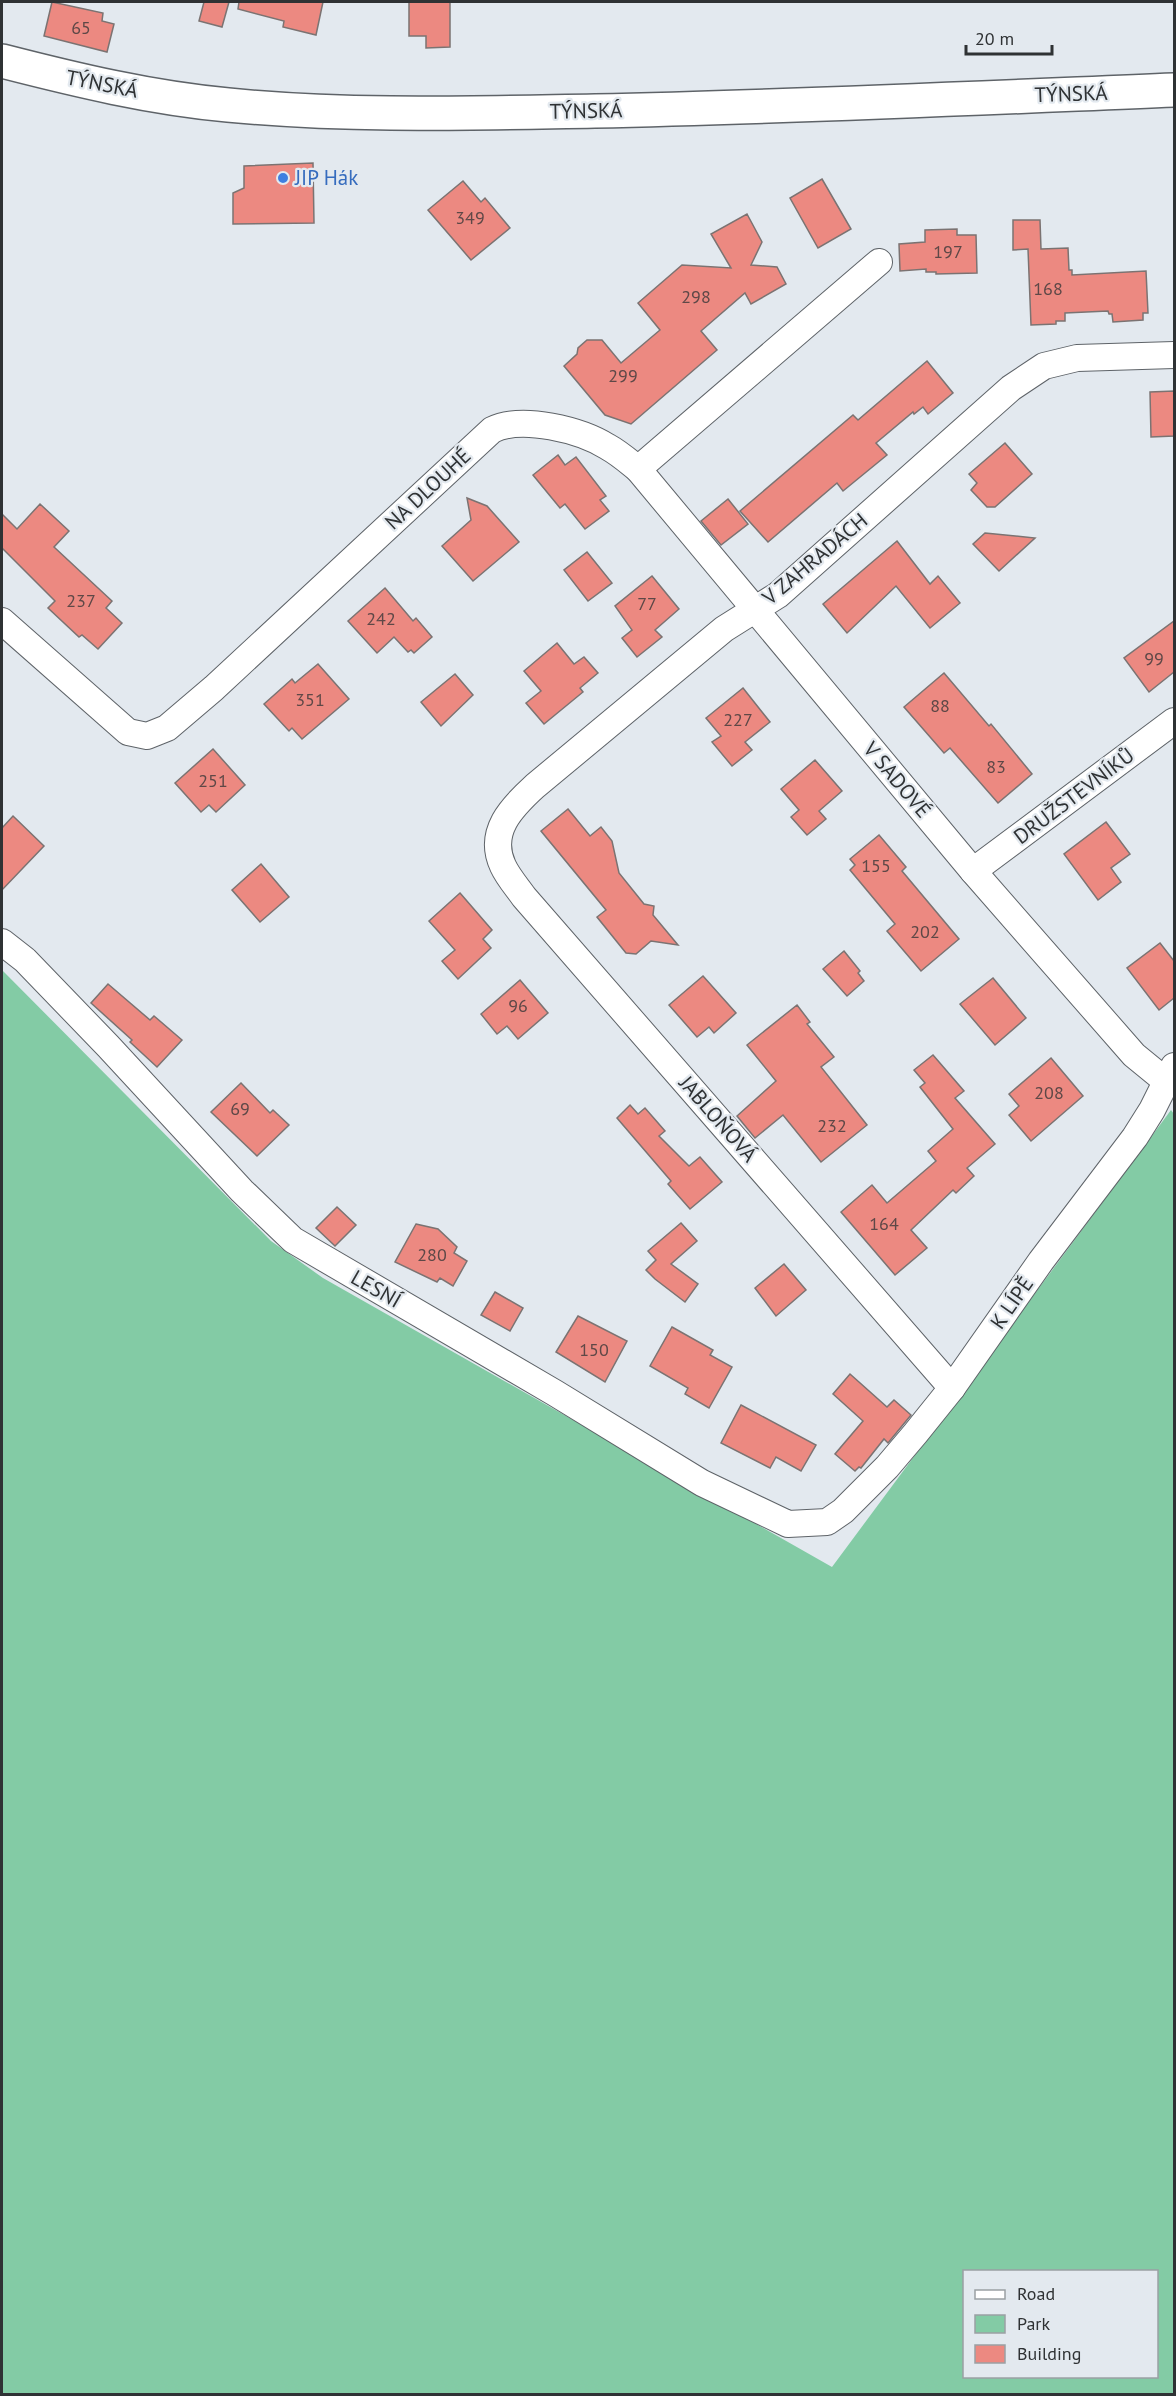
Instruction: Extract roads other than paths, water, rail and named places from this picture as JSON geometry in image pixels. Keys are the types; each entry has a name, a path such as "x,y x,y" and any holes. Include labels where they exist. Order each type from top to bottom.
{"main road":[{"name":"TÝNSKÁ","path":"2,61 79,81 182,99 238,106 380,114 759,108 1174,90"}],"street":[{"path":"638,469 879,262"},
{"name":"V ZAHRADÁCH","path":"497,842 503,821 515,804 535,786 724,629 778,595 1011,388 1044,366 1077,358 1174,355"},
{"name":"NA DLOUHÉ","path":"2,621 128,732 147,736 167,729 214,688 492,430 500,426 524,423 580,433 607,446 638,469"},
{"name":"V SADOVÉ","path":"638,469 973,871 1134,1055 1171,1074"},
{"name":"DRUŽSTEVNÍKŮ","path":"973,871 1174,721"},
{"name":"JABLOŇOVÁ","path":"497,842 503,866 524,897 952,1388"},
{"name":"LESNÍ","path":"2,942 25,960 132,1071 242,1191 293,1240 555,1393 702,1483 788,1524 827,1522"},
{"name":"K LÍPĚ","path":"827,1522 843,1511 887,1467 952,1388 1041,1261 1135,1137 1171,1074"}],"place":[{"name":"JIP Hák","path":"283,178"}]}
